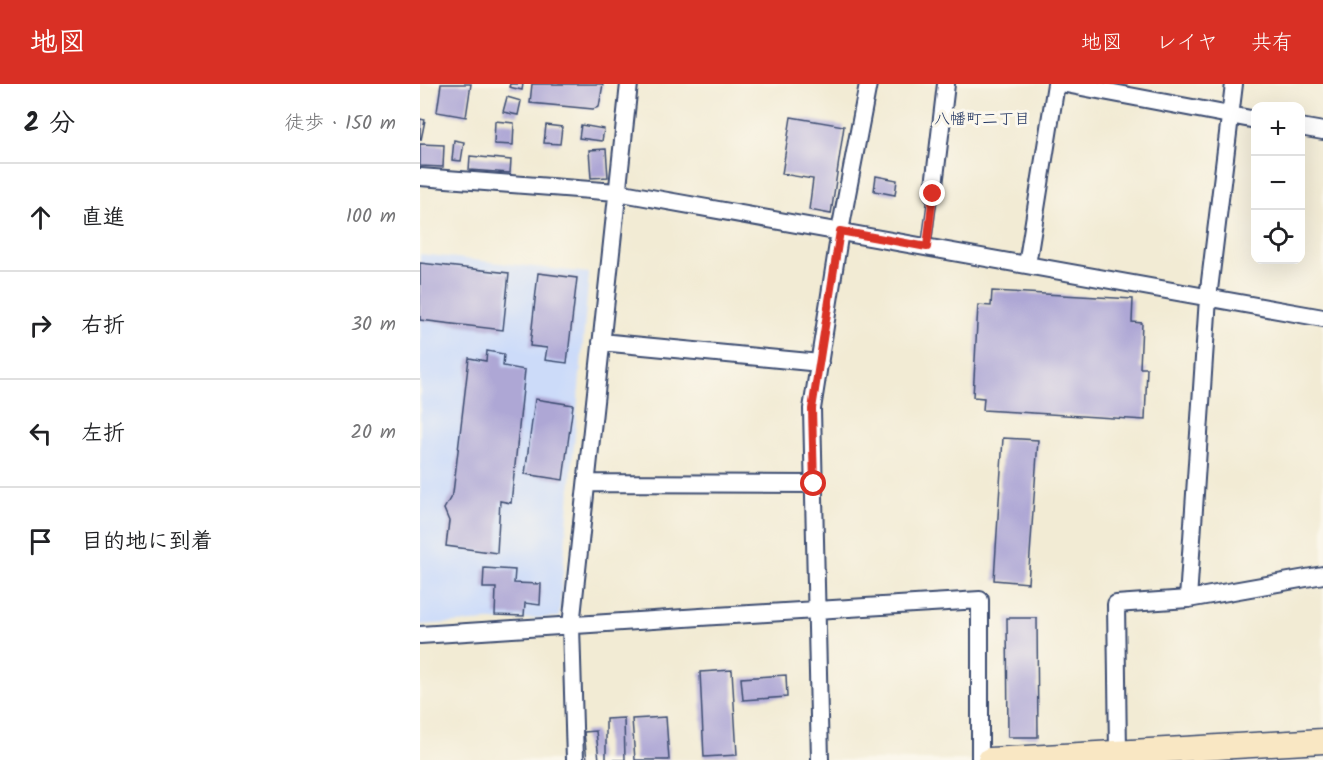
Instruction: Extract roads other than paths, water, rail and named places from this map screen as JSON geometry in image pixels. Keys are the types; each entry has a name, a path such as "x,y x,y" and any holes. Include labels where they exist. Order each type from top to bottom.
{"main road":[{"path":"990,760 1132,755 1323,741"}],"street":[{"path":"575,760 571,626 629,84"},
{"path":"820,760 812,409 840,231 868,84"},
{"path":"933,194 946,84"},
{"path":"1027,265 1056,84"},
{"path":"1066,84 1251,119"},
{"path":"1188,599 1208,298 1234,84"},
{"path":"1305,128 1323,131"},
{"path":"420,177 618,192 1323,318"},
{"path":"601,342 819,363"},
{"path":"586,483 814,484"},
{"path":"1132,755 1116,604 1188,599 1323,575"},
{"path":"420,636 818,608 980,600 980,760"}],"lane":[{"path":"927,247 933,194"}],"district":[{"name":"八幡町二丁目","path":"982,118"}]}
